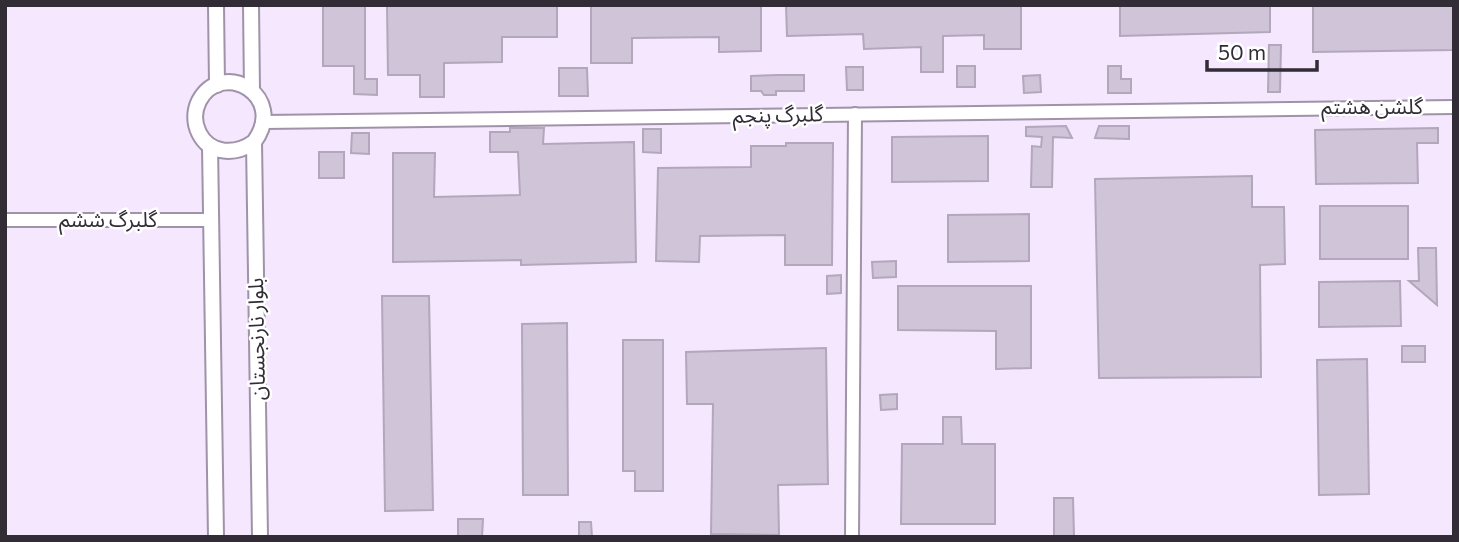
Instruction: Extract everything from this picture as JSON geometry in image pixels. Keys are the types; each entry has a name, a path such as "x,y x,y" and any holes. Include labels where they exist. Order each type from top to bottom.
{"street":[{"path":"216,5 217,85"},
{"path":"251,5 252,91 264,110 264,122"},
{"path":"252,91 235,83 217,85 208,90 196,108 197,129 210,146 228,152 246,148 254,142"},
{"name":"گلبرگ پنجم","path":"264,122 1291,107"},
{"name":"گلشن هشتم","path":"1291,107 1454,107"},
{"path":"852,537 855,114"},
{"name":"بلوار نارنجستان","path":"260,537 254,142 264,122"},
{"path":"210,146 216,537"},
{"name":"گلبرگ ششم","path":"5,220 211,220"}],"shaded area":[{"path":"5,5 1454,5 1454,537 5,537"}],"building":[{"path":"323,5 365,5 365,79 377,79 377,95 354,94 354,66 323,66"},
{"path":"387,5 557,5 557,37 502,37 502,62 444,63 444,97 420,97 420,75 388,75"},
{"path":"591,5 761,5 761,51 719,52 719,37 632,38 632,63 591,63"},
{"path":"786,5 1021,5 1021,49 984,49 984,35 943,36 943,72 921,72 921,47 864,49 863,34 787,36"},
{"path":"1120,5 1270,5 1270,32 1120,36"},
{"path":"1313,5 1454,5 1454,50 1313,52"},
{"path":"1269,45 1281,45 1280,92 1268,92"},
{"path":"957,66 975,66 975,87 957,87"},
{"path":"1108,66 1121,66 1121,79 1131,79 1131,93 1108,93"},
{"path":"846,67 863,67 863,90 847,90"},
{"path":"559,68 587,68 588,96 559,96"},
{"path":"804,75 804,91 776,91 776,95 764,95 761,91 751,91 751,76"},
{"path":"1040,75 1041,92 1024,93 1023,76"},
{"path":"1066,126 1072,138 1053,137 1052,187 1031,187 1032,146 1041,147 1042,137 1026,136 1026,127"},
{"path":"1099,126 1129,126 1129,139 1095,138"},
{"path":"510,128 544,128 543,144 634,142 636,262 521,265 521,260 393,262 393,153 435,153 434,197 520,195 518,152 490,152 490,132 510,132"},
{"path":"1438,128 1438,143 1417,143 1418,183 1316,184 1315,130"},
{"path":"643,129 661,129 661,153 643,152"},
{"path":"352,133 369,133 369,154 351,153"},
{"path":"988,136 988,181 892,182 892,137"},
{"path":"786,143 833,143 832,265 785,265 785,235 700,236 699,262 656,261 658,168 751,167 751,146 786,146"},
{"path":"319,152 344,152 344,178 319,178"},
{"path":"1252,176 1252,207 1284,207 1285,264 1260,265 1261,377 1099,378 1095,179"},
{"path":"1320,206 1408,206 1408,259 1320,259"},
{"path":"1029,214 1029,261 948,262 948,215"},
{"path":"1418,248 1436,248 1437,305 1409,281 1419,281"},
{"path":"896,261 896,277 873,278 872,262"},
{"path":"841,275 841,293 827,294 827,276"},
{"path":"1400,281 1401,326 1319,327 1319,282"},
{"path":"898,286 1031,286 1031,368 996,369 996,331 898,330"},
{"path":"382,296 429,296 433,510 385,511"},
{"path":"567,323 568,495 523,495 522,324"},
{"path":"623,340 663,340 663,491 635,491 635,471 623,471"},
{"path":"1402,346 1425,346 1425,362 1402,362"},
{"path":"826,348 828,484 778,485 779,535 711,534 713,404 687,404 686,352"},
{"path":"1367,359 1369,494 1319,495 1317,360"},
{"path":"897,394 897,409 881,410 880,395"},
{"path":"943,417 961,417 962,444 995,444 995,524 901,524 902,444 943,444"},
{"path":"1054,498 1073,498 1074,536 1054,536"},
{"path":"458,519 483,519 482,537 458,537"},
{"path":"579,522 591,522 592,537 579,537"}]}
